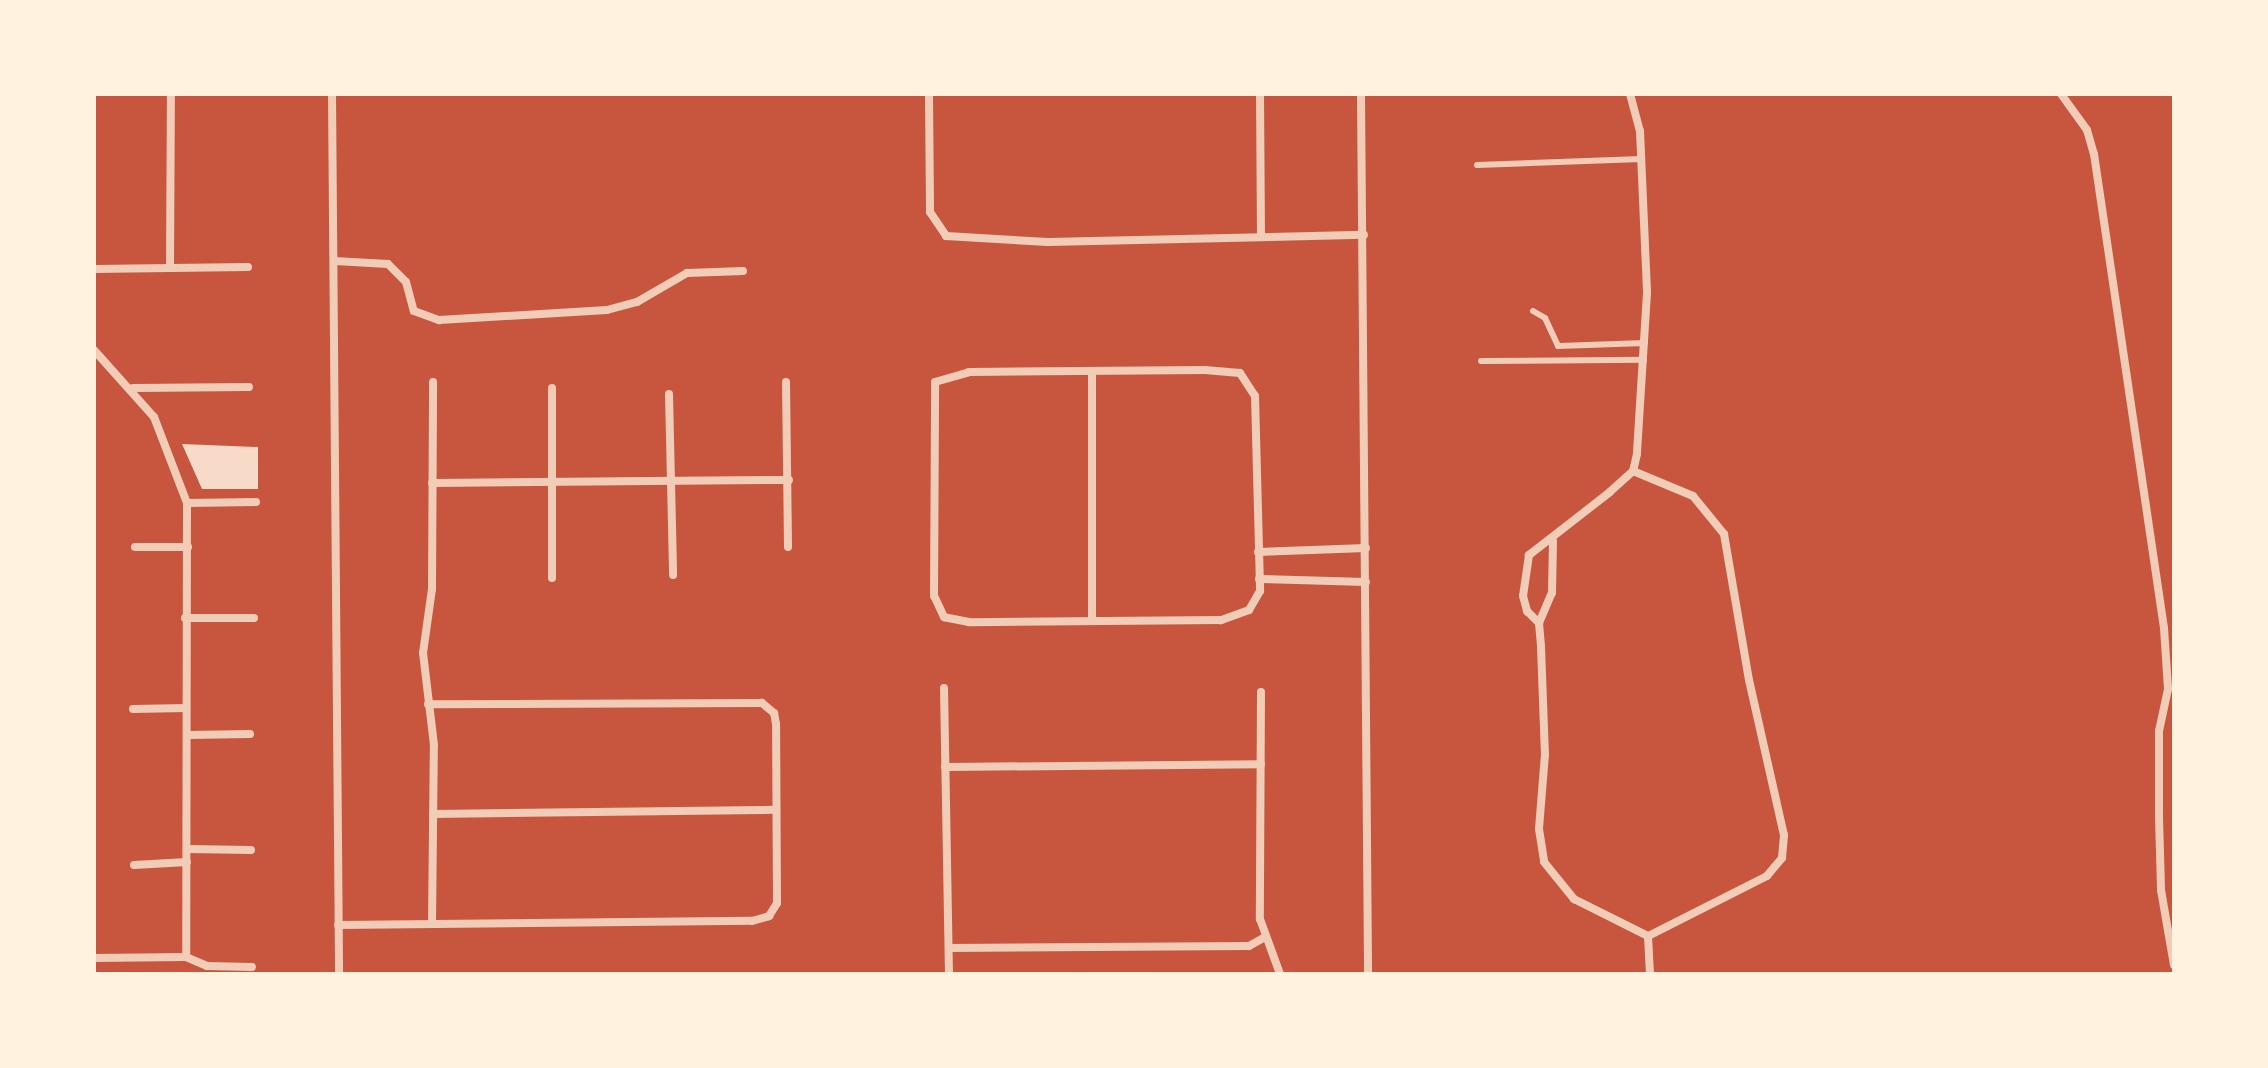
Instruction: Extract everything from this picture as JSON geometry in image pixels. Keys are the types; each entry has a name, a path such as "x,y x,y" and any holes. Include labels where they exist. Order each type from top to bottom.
{"street":[{"path":"170,268 171,94"},
{"path":"332,94 339,974"},
{"path":"929,94 930,212 946,236 1031,242 1364,235"},
{"path":"1260,94 1261,237"},
{"path":"1361,94 1368,974"},
{"path":"1539,623 1525,605 1523,577 1529,555 1553,541 1633,471 1645,343 1641,159 1630,94"},
{"path":"2061,94 2087,130 2094,154 2164,628 2168,689 2159,731 2160,861 2174,965"},
{"path":"335,261 388,264 406,282 414,311 439,320 607,310 637,302 678,276 743,271"},
{"path":"94,269 248,267"},
{"path":"94,350 133,388 154,417 187,503 186,957"},
{"path":"1230,370 1247,379 1256,412 1259,579 1255,602 1231,619 1092,618 969,622 948,619 939,611 934,596 931,408 935,382 957,373 1092,372 1230,370"},
{"path":"1092,372 1092,618"},
{"path":"432,923 434,745 423,637 432,589 433,382"},
{"path":"786,382 788,547"},
{"path":"133,388 249,387"},
{"path":"552,388 552,578"},
{"path":"669,394 673,575"},
{"path":"1633,471 1693,496 1724,534 1754,705 1784,835 1782,858 1767,876 1648,936"},
{"path":"432,483 789,480"},
{"path":"187,503 256,502"},
{"path":"1553,541 1552,593 1539,623 1545,695 1539,829 1544,862 1574,899 1648,936"},
{"path":"135,547 188,547"},
{"path":"1258,552 1366,548"},
{"path":"1259,579 1366,582"},
{"path":"185,618 254,618"},
{"path":"944,688 949,974"},
{"path":"1261,692 1260,919 1280,974"},
{"path":"338,925 764,919 777,903 776,724 774,713 762,703 428,704"},
{"path":"133,709 186,708"},
{"path":"188,735 250,734"},
{"path":"945,767 1261,764"},
{"path":"433,814 776,810"},
{"path":"187,849 251,850"},
{"path":"134,865 187,862"},
{"path":"1648,936 1650,974"},
{"path":"949,948 1249,946 1265,937"},
{"path":"94,958 186,957 207,966 252,967"}],"lane":[{"path":"1477,165 1641,159"},
{"path":"1533,311 1545,318 1558,346 1645,343"},
{"path":"1481,361 1644,360"}],"building":[{"path":"182,444 258,447 258,489 202,489"}]}
